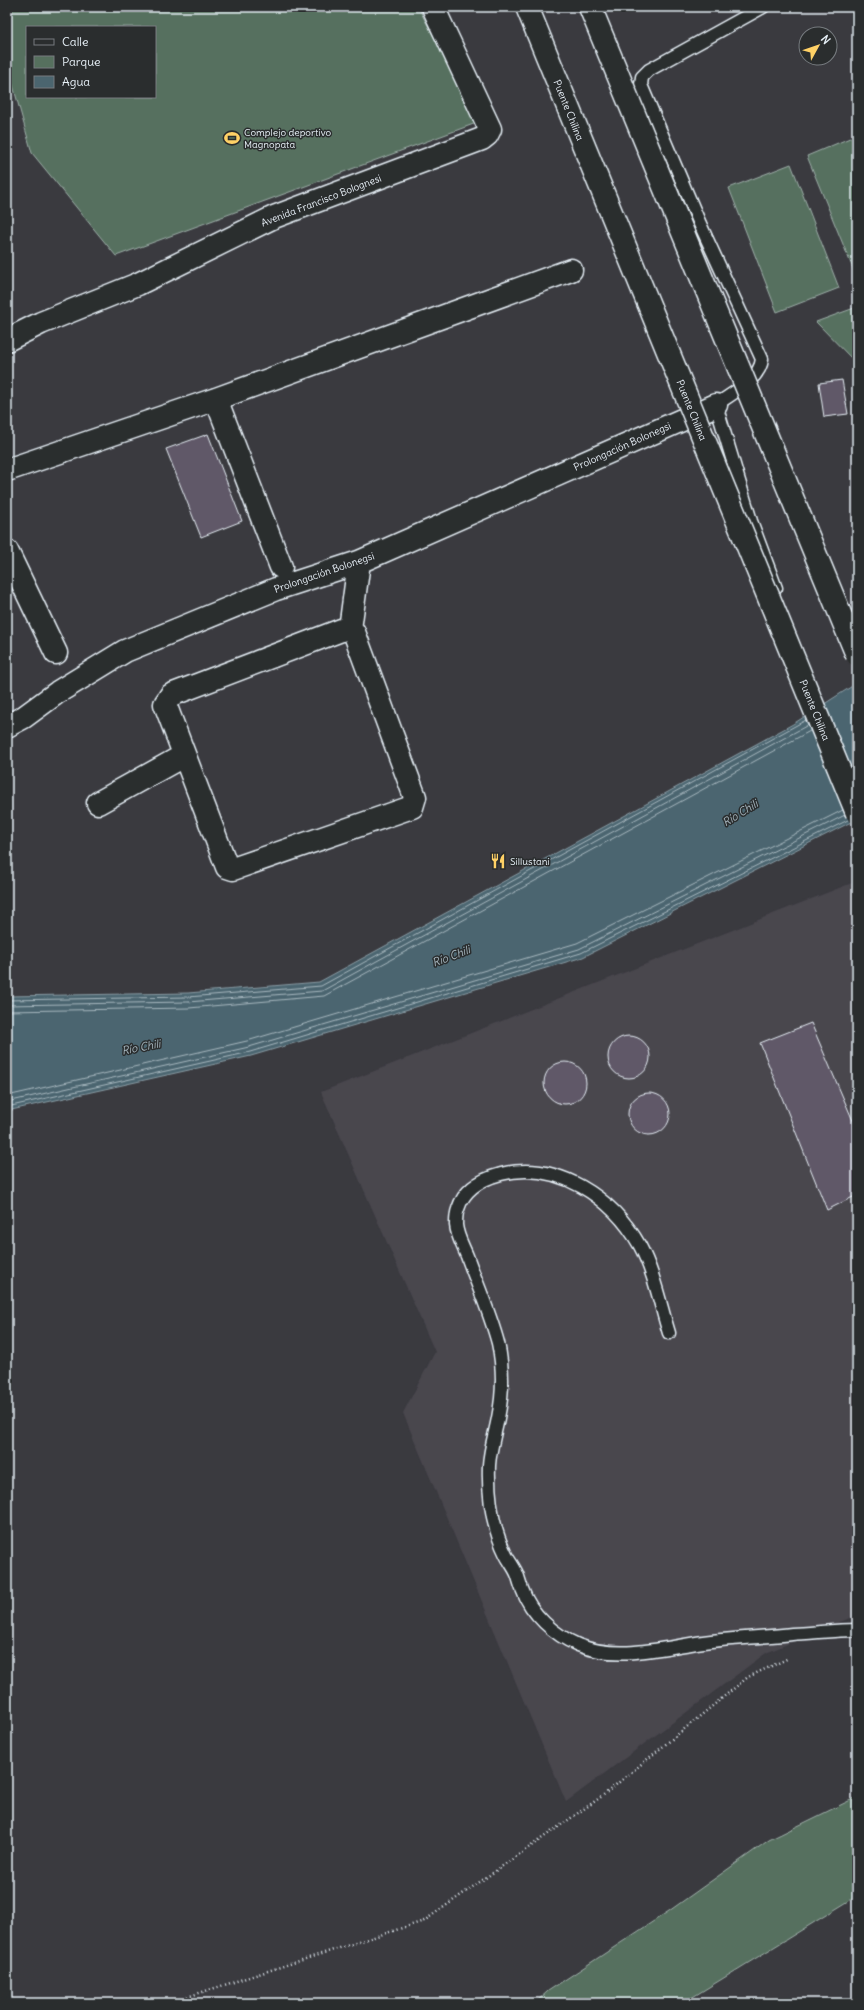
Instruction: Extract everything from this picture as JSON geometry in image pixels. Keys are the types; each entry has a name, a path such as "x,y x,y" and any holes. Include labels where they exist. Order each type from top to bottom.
{"street":[{"name":"Avenida Francisco Bolognesi","path":"7,340 41,323 138,284 274,217 482,139 487,135 490,129 434,7"},
{"name":"Puente Chilina","path":"527,7 857,813"},
{"path":"590,7 857,655"},
{"path":"7,470 216,400 571,270"},
{"path":"216,400 281,567"},
{"name":"Prolongación Bolonegsi","path":"7,726 24,717 64,688 125,651 276,589 359,562 716,405"},
{"path":"7,551 56,653"},
{"path":"350,629 359,562"},
{"path":"344,629 350,629 354,632 415,797 412,807 233,868 227,867 223,860 165,704 171,695 344,629"},
{"path":"98,803 184,756"}],"lane":[{"path":"763,7 649,70 642,77 641,85 700,224 762,360 761,368 756,375 716,405 751,521 788,620"},
{"path":"669,1333 650,1268 641,1248 629,1228 614,1210 595,1194 574,1182 554,1174 534,1171 511,1171 489,1177 478,1182 462,1199 458,1208 456,1228 498,1344 501,1371 501,1397 489,1463 489,1490 492,1512 506,1554 517,1573 522,1590 530,1606 541,1619 565,1638 578,1645 610,1653 626,1653 710,1641 857,1630"}],"path":[{"path":"168,2003 424,1921 601,1797 748,1677 791,1657"}],"shaded area":[{"path":"857,881 857,1615 766,1653 566,1802 403,1413 435,1352 321,1092"}],"green space":[{"name":"Complejo deportivo Magnopata","path":"7,7 418,7 479,122 116,256 32,153 7,64"},
{"path":"857,135 857,276 856,276 807,156"},
{"path":"791,164 839,288 777,312 729,188"},
{"path":"857,307 857,364 816,322"},
{"path":"857,1797 857,1896 683,2003 535,2003 548,1991 669,1911 769,1840"}],"water":[{"name":"Río Chili","path":"857,683 857,819 583,957 251,1056 7,1111 7,996 188,993 319,982 793,724"}],"building":[{"path":"842,380 848,414 824,417 819,383"},
{"path":"208,434 242,521 201,537 166,449"},
{"path":"811,1023 857,1130 857,1195 827,1210 760,1043"},
{"path":"625,1036 633,1036 641,1039 647,1045 650,1057 647,1069 641,1075 633,1078 625,1078 617,1075 611,1069 608,1061 608,1053 611,1045 617,1039"},
{"path":"565,1062 580,1068 586,1083 580,1098 565,1104 550,1098 544,1083 550,1068"},
{"path":"649,1093 664,1099 670,1114 664,1129 649,1135 634,1129 628,1114 634,1099"}],"place":[{"name":"Complejo deportivo Magnopata","path":"232,138"},
{"name":"Sillustani","path":"498,861"}]}
